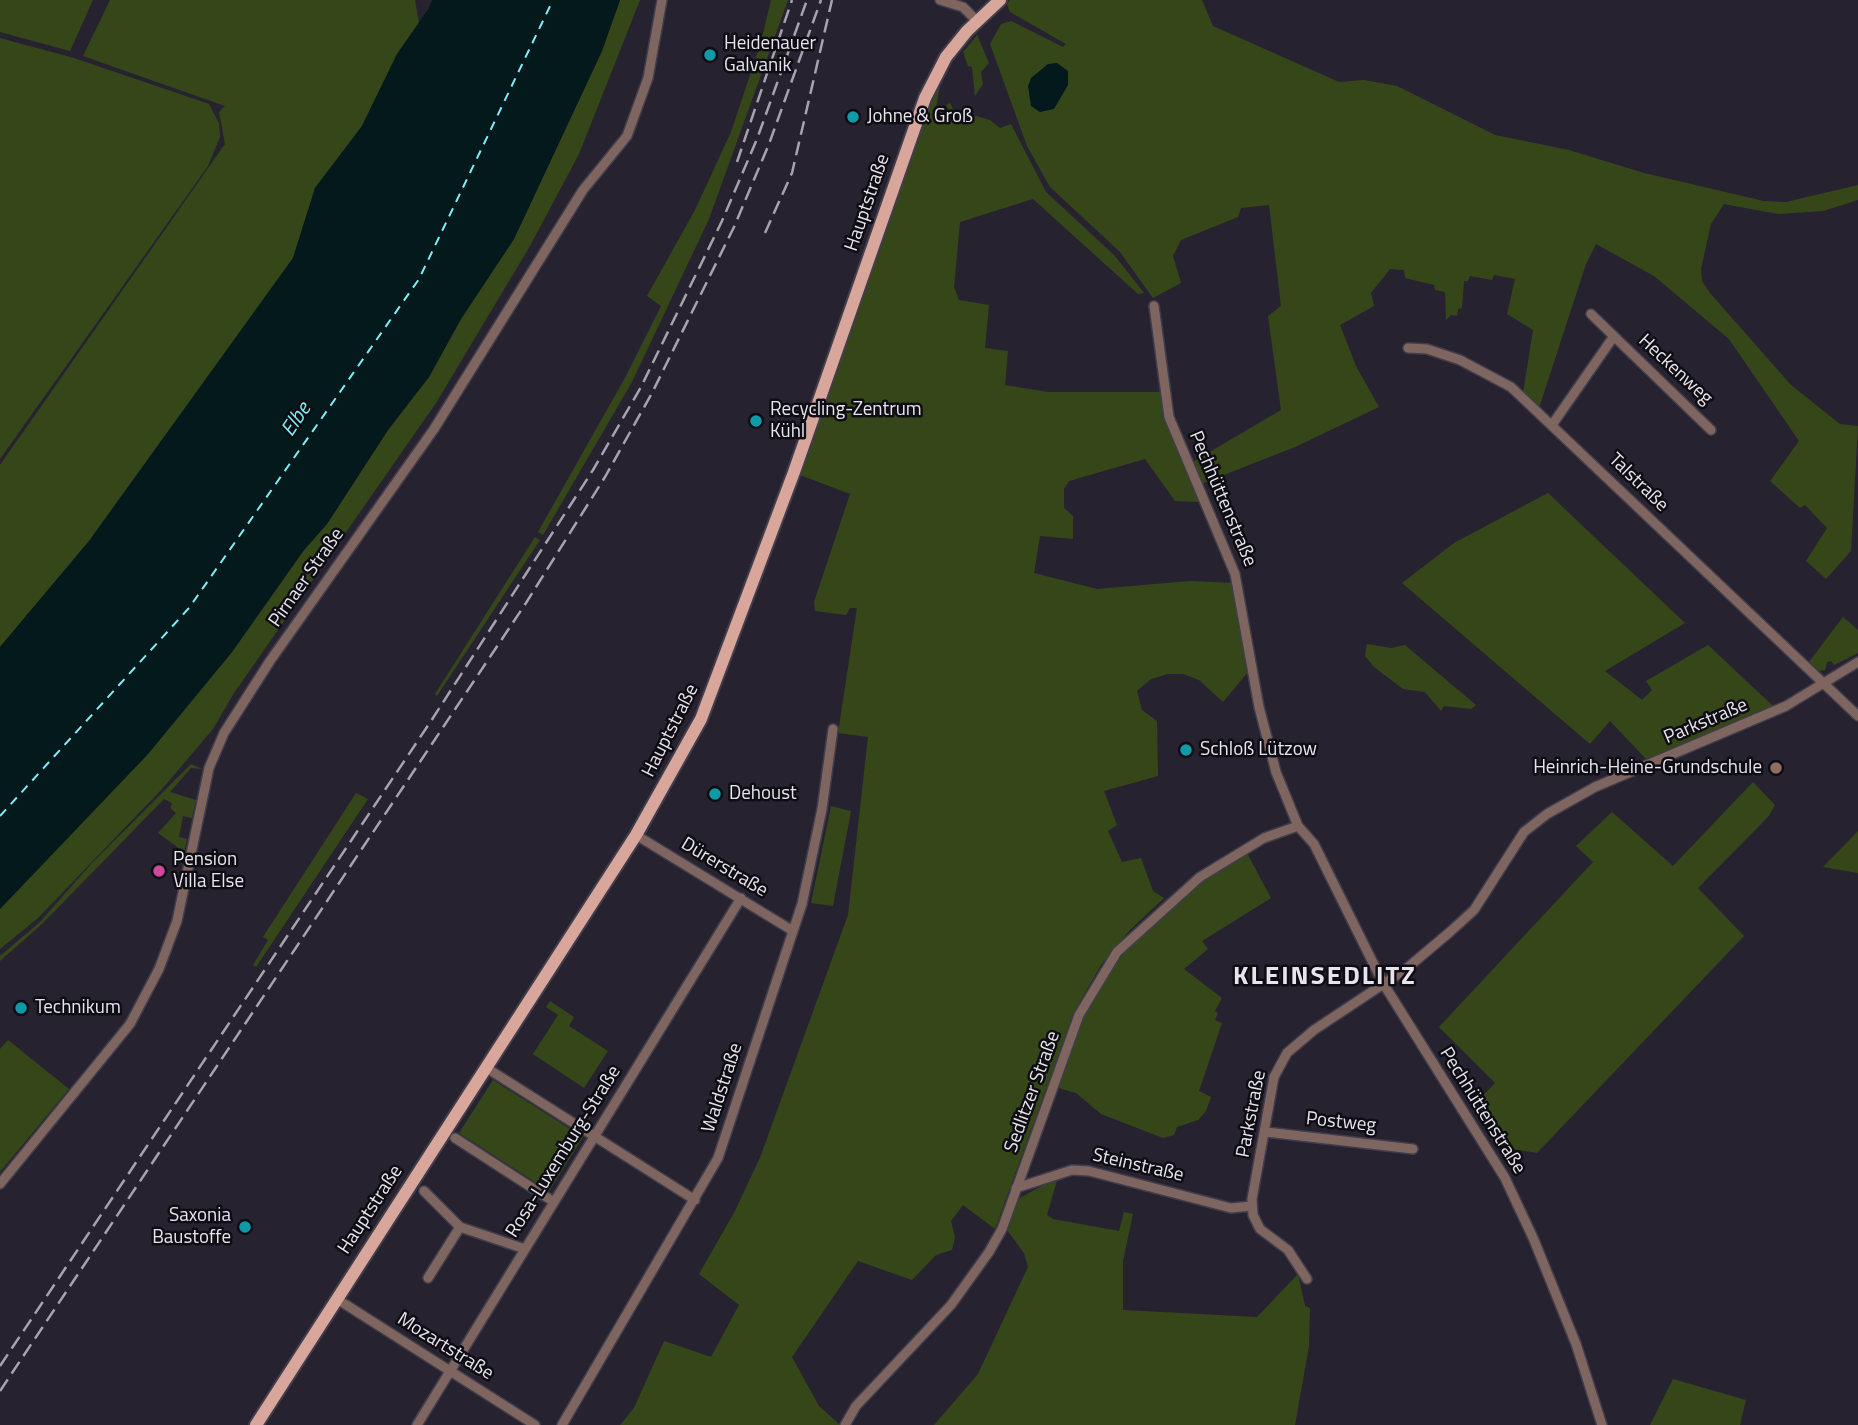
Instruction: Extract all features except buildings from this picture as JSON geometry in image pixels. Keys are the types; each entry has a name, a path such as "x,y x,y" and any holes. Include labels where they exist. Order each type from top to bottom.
{"main road":[{"name":"Hauptstraße","path":"256,1425 636,835 686,749 721,673 926,98 946,57 977,21 1000,0"}],"street":[{"name":"Pirnaer Straße","path":"0,1184 130,1024 159,969 177,921 209,768 232,721 270,661 434,429 583,190 627,136 648,78 662,0"},
{"path":"940,0 963,7 977,21"},
{"name":"Pechhüttenstraße","path":"1154,306 1169,417 1235,574 1259,708 1276,772 1301,828 1383,983 1505,1178 1534,1240 1576,1344 1602,1425"},
{"name":"Heckenweg","path":"1591,314 1711,430"},
{"name":"Heckenweg","path":"1552,425 1614,336"},
{"name":"Talstraße","path":"1408,348 1440,353 1487,372 1511,387 1858,716"},
{"name":"Parkstraße","path":"1252,1206 1274,1077 1287,1053 1430,950 1474,910 1524,832 1547,814 1595,787 1786,706 1858,662"},
{"name":"Waldstraße","path":"562,1425 718,1158 793,930 822,809 833,729"},
{"name":"Sedlitzer Straße","path":"845,1425 856,1406 976,1275 1002,1229 1080,1015 1117,952 1200,877 1264,838 1301,828"},
{"name":"Dürerstraße","path":"636,835 793,930"},
{"name":"Rosa-Luxemburg-Straße","path":"417,1425 741,898"},
{"path":"485,1067 695,1200"},
{"name":"Postweg","path":"1266,1132 1413,1149"},
{"path":"455,1138 554,1202"},
{"name":"Steinstraße","path":"1016,1188 1072,1170 1089,1171 1231,1208 1252,1206"},
{"path":"424,1191 460,1227 525,1249"},
{"path":"1252,1206 1255,1222 1288,1250 1307,1279"},
{"path":"428,1278 460,1227"},
{"name":"Mozartstraße","path":"337,1299 535,1425"}],"green space":[{"path":"0,0 93,0 70,51 0,32"},
{"path":"110,0 415,0 419,23 397,54 362,126 315,188 293,258 89,541 0,647 0,465 225,144 219,112 225,106 83,56"},
{"path":"620,0 640,0 579,154 530,246 436,403 234,693 213,729 162,789 38,918 0,949 0,909 148,754 232,652 304,550 327,524 388,430 429,377 461,319 514,239 602,51"},
{"path":"771,0 788,0 709,219 632,382 543,535 538,532 626,376 661,306 647,296 695,210 731,132 761,42"},
{"path":"1010,0 1202,0 1213,26 1339,82 1364,80 1397,86 1495,135 1569,150 1644,173 1764,201 1786,202 1858,185 1858,200 1823,211 1778,214 1724,204 1711,224 1701,269 1702,281 1710,293 1791,385 1840,424 1858,426 1851,551 1826,579 1806,561 1827,528 1805,505 1800,508 1770,481 1799,441 1729,339 1654,276 1596,244 1586,264 1539,408 1523,393 1533,330 1507,314 1515,279 1494,275 1492,280 1470,276 1468,281 1464,281 1462,308 1458,309 1457,316 1451,315 1446,320 1445,292 1435,290 1434,285 1405,278 1404,270 1390,269 1371,293 1374,306 1340,325 1356,366 1379,407 1295,447 1201,484 1191,463 1281,410 1268,316 1281,306 1269,205 1241,208 1238,217 1181,240 1173,256 1181,283 1153,298 1120,252 1050,187 1027,146 990,44 1001,24 1011,21 1063,47 1066,44 1010,12 1007,4"},
{"path":"977,35 989,63 981,72 983,84 975,96 972,67 968,66 963,52"},
{"path":"0,38 74,58 209,104 219,123 220,137 208,166 0,459"},
{"path":"940,86 934,117 938,118 941,109 945,114 949,111 946,105 950,103 959,120 976,116 990,120 1000,128 1011,124 1046,192 1115,256 1144,293 1138,294 1033,199 960,222 954,287 959,300 989,305 985,348 1008,351 1005,385 1048,392 1161,392 1170,431 1202,502 1175,501 1145,459 1069,481 1064,489 1064,508 1073,516 1073,539 1040,536 1034,573 1097,589 1190,581 1234,583 1248,672 1223,702 1199,680 1183,674 1168,674 1151,679 1137,691 1142,710 1157,721 1158,776 1104,791 1117,825 1108,831 1122,862 1141,858 1153,891 1164,898 1129,931 1101,965 1074,1012 995,1229 963,1205 951,1221 955,1237 952,1250 936,1255 912,1280 858,1261 792,1357 819,1406 840,1425 620,1425 634,1408 664,1341 711,1357 739,1305 699,1274 735,1211 761,1155 848,915 868,737 838,733 857,608 850,608 846,615 815,611 814,602 850,494 800,475 925,114"},
{"path":"1548,493 1685,623 1605,671 1642,700 1652,690 1646,681 1708,645 1773,706 1648,761 1610,721 1590,744 1402,583 1454,543"},
{"path":"535,537 540,540 437,696 435,694"},
{"path":"1843,617 1858,630 1858,653 1834,665 1831,661 1827,662 1825,670 1818,671 1809,662"},
{"path":"1367,644 1391,648 1405,645 1476,705 1471,709 1444,706 1441,711 1425,692 1403,689 1374,667 1365,656"},
{"path":"191,764 202,769 191,768 170,792 196,800 192,818 183,816 179,837 187,839 184,852 158,833 176,813 170,808 172,803 164,799 42,924 0,961 0,956 40,922 91,864"},
{"path":"1753,782 1775,805 1768,817 1698,888 1744,936 1537,1153 1496,1146 1472,1107 1495,1083 1439,1027 1593,862 1576,846 1612,812 1673,866"},
{"path":"356,793 368,799 256,967 253,965 268,940 263,937"},
{"path":"831,806 851,811 833,906 811,903"},
{"path":"1858,831 1858,873 1823,867"},
{"path":"1247,853 1271,898 1202,941 1208,949 1184,969 1222,998 1215,1011 1218,1013 1215,1020 1222,1023 1199,1091 1211,1097 1206,1111 1198,1120 1177,1127 1174,1135 1163,1138 1101,1114 1076,1093 1058,1088 1083,1015 1120,954 1201,881"},
{"path":"550,1001 574,1017 569,1026 608,1051 584,1088 533,1054 558,1015 546,1007"},
{"path":"8,1040 69,1089 0,1172 0,1049"},
{"path":"493,1080 583,1137 549,1191 459,1133"},
{"path":"1058,1177 1047,1215 1053,1219 1119,1231 1124,1212 1133,1214 1123,1261 1123,1310 1257,1317 1298,1274 1305,1306 1310,1308 1309,1346 1295,1425 934,1425 978,1374 1028,1267 1024,1253 1007,1230 1018,1199"},
{"path":"1673,1379 1746,1400 1740,1425 1650,1425"}],"water":[{"name":"Elbe","path":"432,0 620,0 602,51 514,239 461,319 429,377 388,430 327,524 304,550 232,652 148,754 0,909 0,647 89,541 293,258 315,188 362,126 397,54"},
{"path":"1057,63 1068,71 1068,85 1054,109 1040,112 1031,106 1028,86 1031,78 1048,64"}],"ferry route":[{"path":"0,816 189,608 419,279 553,0"}],"railway":[{"path":"737,162 792,0"},
{"path":"0,1366 431,721 593,470 641,387 722,221 757,139 807,0"},
{"path":"0,1391 526,603 605,477 652,393 734,227 769,144 821,0"},
{"path":"765,233 792,173 832,0"}],"place":[{"name":"Heidenauer Galvanik","path":"710,55"},
{"name":"Johne & Groß","path":"853,117"},
{"name":"Recycling-Zentrum Kühl","path":"756,421"},
{"name":"Schloß Lützow","path":"1186,750"},
{"name":"Heinrich-Heine-Grundschule","path":"1776,768"},
{"name":"Dehoust","path":"715,794"},
{"name":"Pension Villa Else","path":"159,871"},
{"name":"Technikum","path":"21,1008"},
{"name":"Saxonia Baustoffe","path":"245,1227"}],"district":[{"name":"KLEINSEDLITZ","path":"1325,978"}]}
